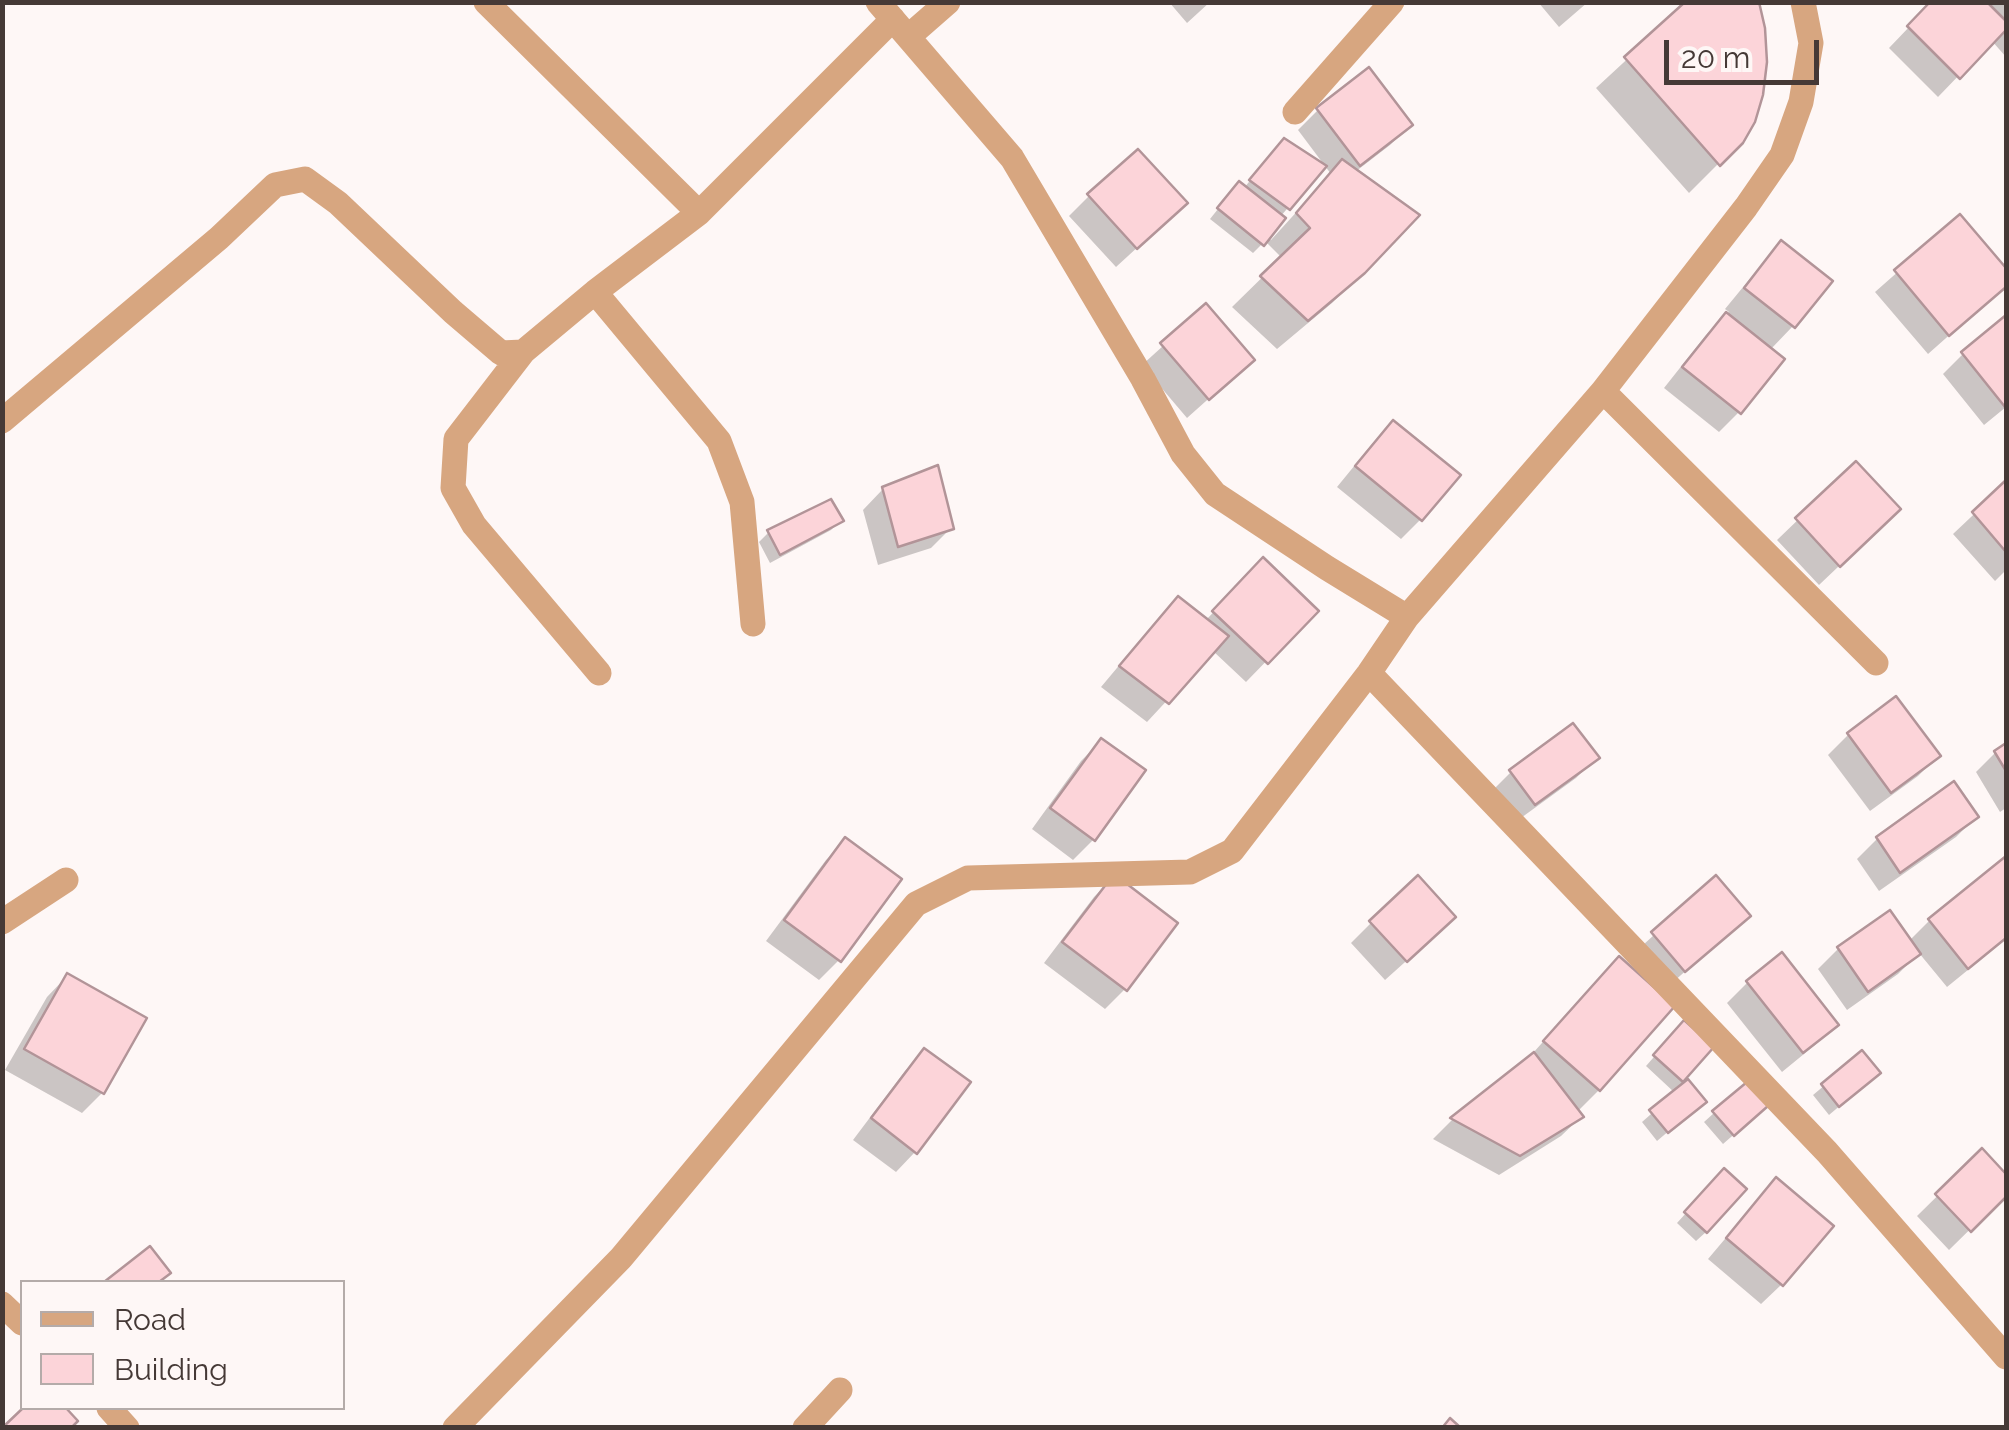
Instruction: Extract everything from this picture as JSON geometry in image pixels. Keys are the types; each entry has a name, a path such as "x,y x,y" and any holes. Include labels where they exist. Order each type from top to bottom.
{"street":[{"path":"486,2 698,213"},
{"path":"599,673 474,525 452,488 456,439 523,352 698,213 893,19 948,2"},
{"path":"1295,112 1392,2"},
{"path":"455,1428 621,1258 916,904 968,878 1190,872 1232,851 1407,617 1603,391 1782,155 1801,102 1810,43 1804,2"},
{"path":"893,19 1012,158 1183,454 1216,494 1407,617"},
{"path":"2,421 219,238 274,185 305,179 338,202 501,353 523,352"},
{"path":"594,292 719,440 742,502 753,624"},
{"path":"1603,391 1876,662"},
{"path":"1368,673 1827,1152 2006,1357"},
{"path":"2,922 66,880"},
{"path":"805,1428 840,1390"}],"building":[{"path":"1685,2 1759,2 1765,28 1767,62 1755,122 1743,143 1720,166 1624,57"},
{"path":"1930,2 1987,2 2006,21 2006,30 1960,79 1907,26"},
{"path":"1369,67 1413,125 1360,166 1316,108"},
{"path":"1284,138 1327,166 1290,210 1249,180"},
{"path":"1138,149 1188,203 1137,249 1087,194"},
{"path":"1342,159 1420,215 1365,273 1308,321 1260,276 1310,228 1296,213"},
{"path":"1239,181 1286,218 1264,246 1217,208"},
{"path":"1960,214 2006,268 2006,287 1949,336 1894,270"},
{"path":"1781,240 1833,281 1795,328 1744,288"},
{"path":"1206,303 1255,360 1209,400 1160,343"},
{"path":"1726,312 1785,359 1741,414 1682,367"},
{"path":"2006,315 2006,406 2005,407 1961,352"},
{"path":"1393,420 1461,475 1422,521 1355,466"},
{"path":"1856,461 1901,509 1840,567 1795,518"},
{"path":"938,465 954,529 898,547 882,487"},
{"path":"2006,480 2006,552 1972,512"},
{"path":"831,499 844,521 780,555 767,530"},
{"path":"1263,557 1319,611 1268,664 1212,611"},
{"path":"1178,596 1229,636 1169,704 1119,666"},
{"path":"1896,696 1941,756 1891,793 1847,733"},
{"path":"1573,723 1600,758 1535,805 1509,770"},
{"path":"1101,738 1146,770 1095,841 1050,808"},
{"path":"2006,743 2006,771 1994,751"},
{"path":"1954,781 1979,817 1900,873 1876,837"},
{"path":"845,837 902,879 841,962 784,920"},
{"path":"2006,856 2006,938 1968,969 1928,919"},
{"path":"1114,874 1178,923 1127,991 1062,942"},
{"path":"1418,875 1456,917 1407,962 1369,921"},
{"path":"1716,875 1751,916 1685,972 1651,932"},
{"path":"1890,910 1921,954 1868,992 1837,947"},
{"path":"1782,952 1839,1025 1803,1053 1746,981"},
{"path":"1619,956 1675,1006 1600,1091 1543,1041"},
{"path":"67,973 147,1018 104,1094 24,1049"},
{"path":"1684,1020 1714,1047 1683,1082 1653,1055"},
{"path":"924,1048 971,1082 917,1154 871,1118"},
{"path":"1862,1050 1881,1073 1839,1107 1821,1084"},
{"path":"1534,1052 1584,1117 1520,1156 1450,1118"},
{"path":"1688,1079 1707,1102 1668,1133 1649,1110"},
{"path":"1747,1082 1768,1106 1734,1136 1712,1111"},
{"path":"1982,1148 2006,1174 2006,1197 1971,1232 1935,1194"},
{"path":"1724,1168 1747,1189 1707,1233 1684,1212"},
{"path":"1776,1177 1834,1226 1783,1286 1726,1238"},
{"path":"150,1246 171,1273 162,1280 107,1280"},
{"path":"21,1410 68,1410 78,1421 71,1428 2,1428"},
{"path":"1450,1418 1461,1428 1442,1428"}]}
